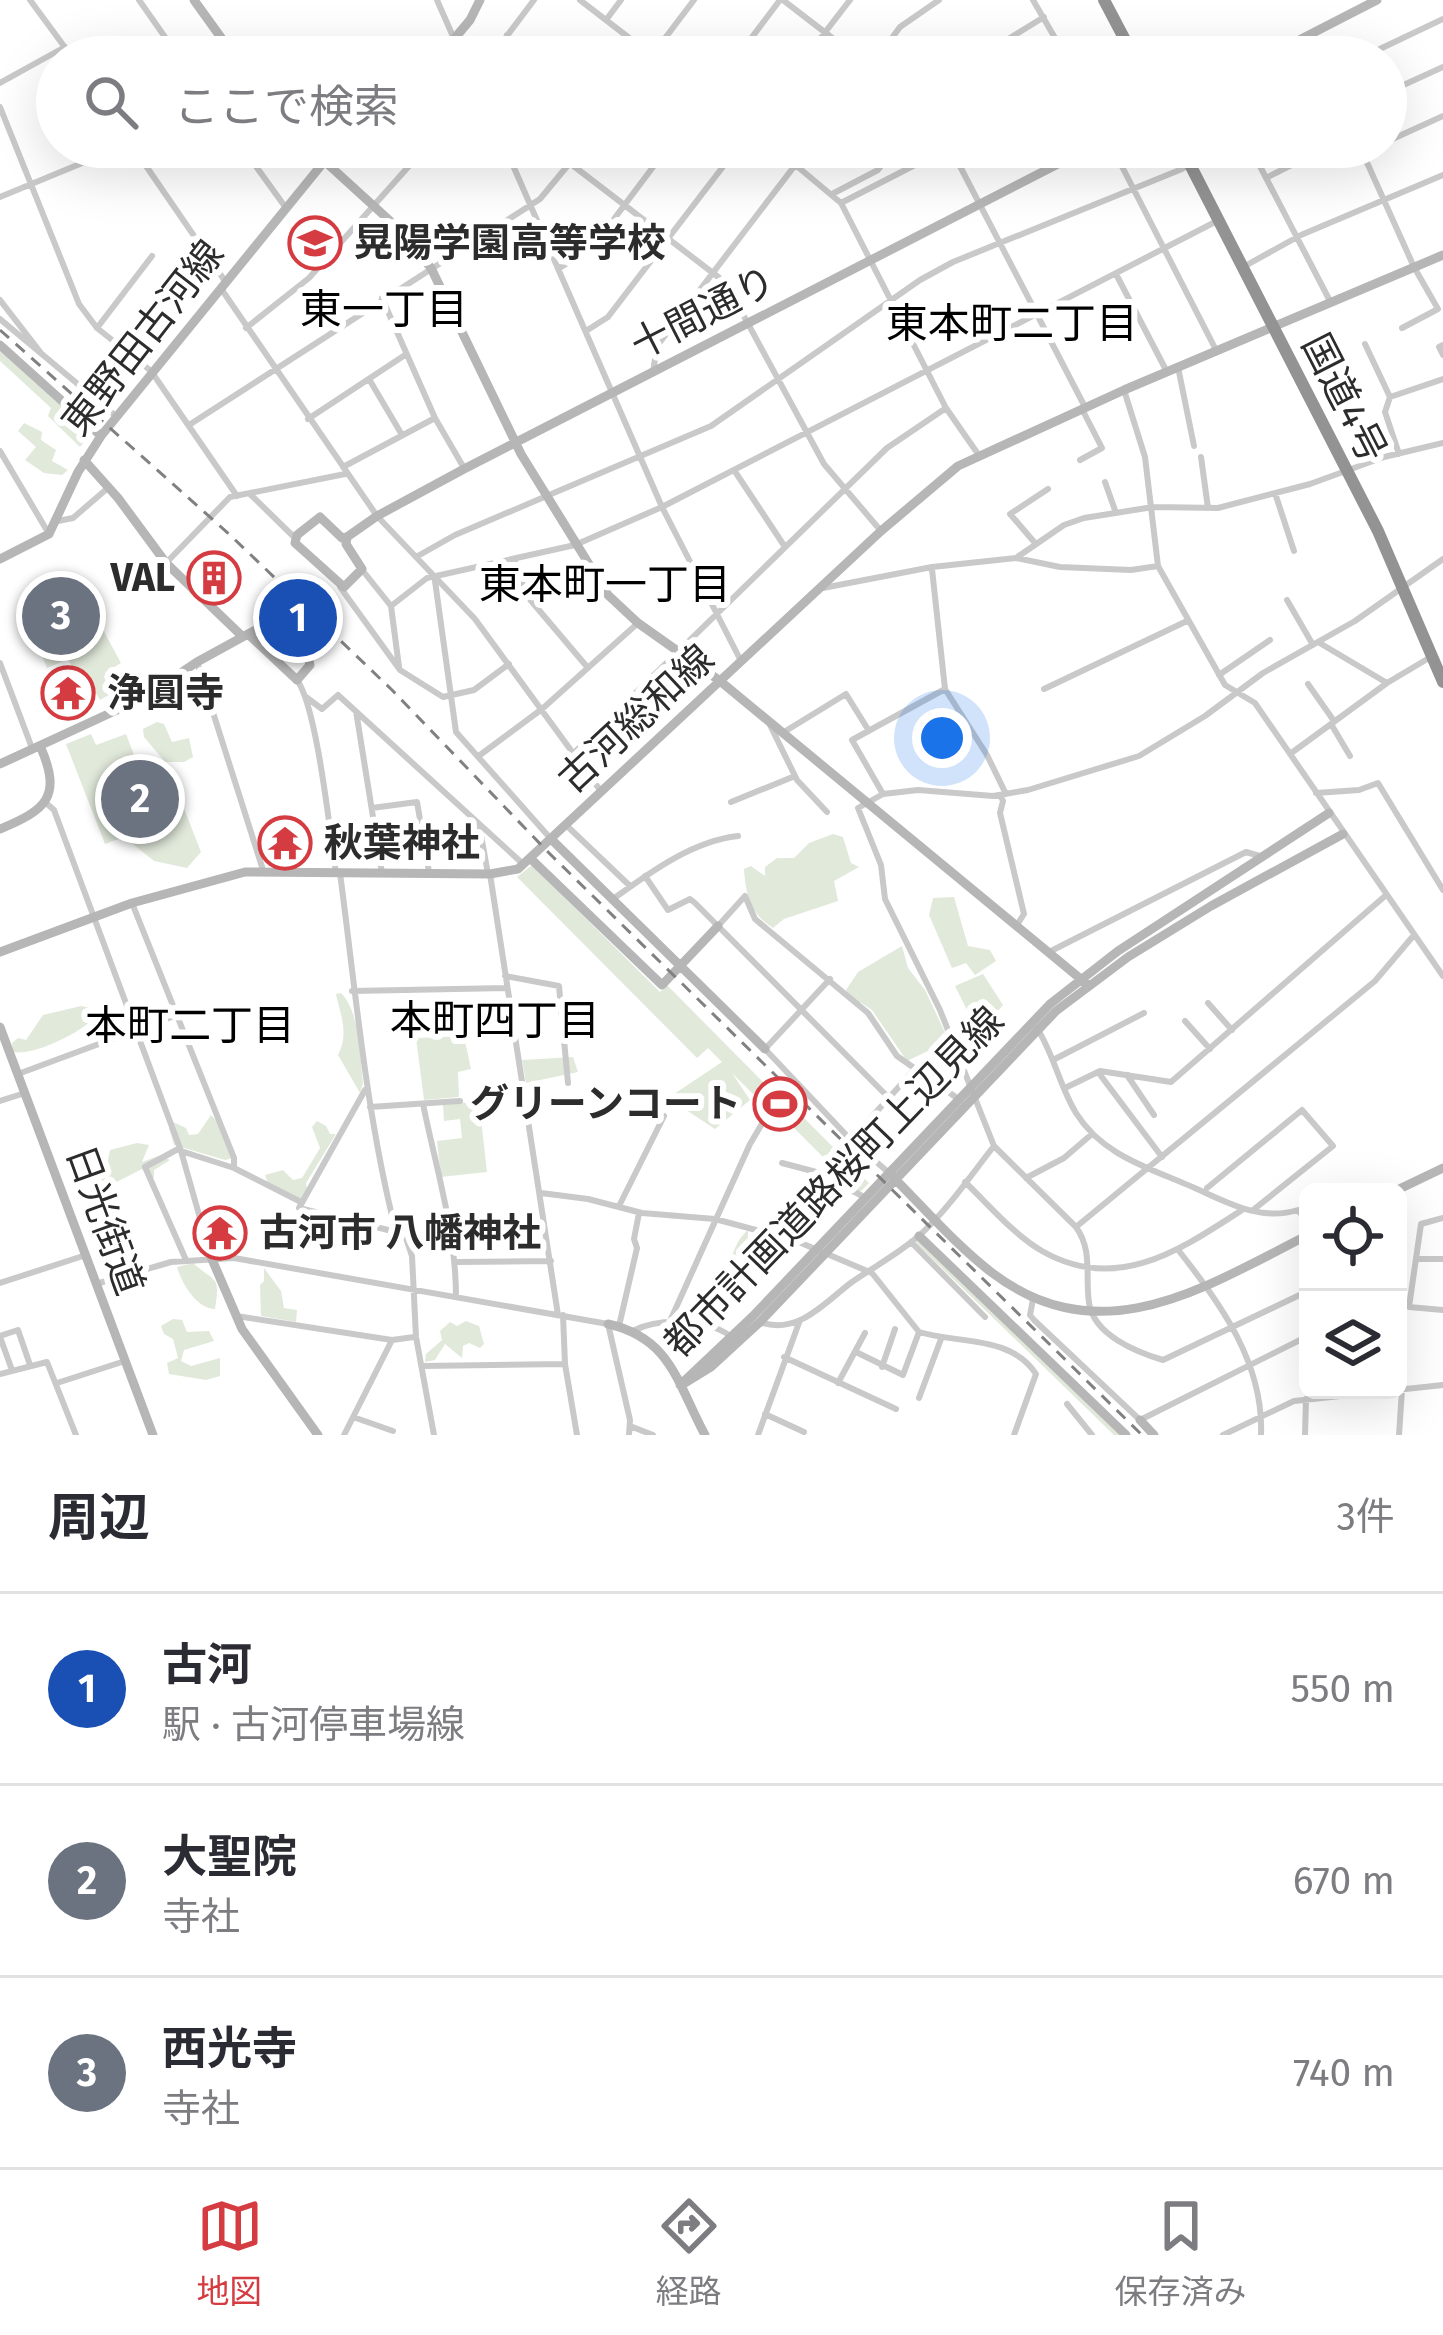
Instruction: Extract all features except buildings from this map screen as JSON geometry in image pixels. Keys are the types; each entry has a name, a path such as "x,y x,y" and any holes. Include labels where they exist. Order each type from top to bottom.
{"highway":[{"path":"1104,0 1123,36"},
{"name":"国道4号","path":"1192,168 1348,471 1404,586 1443,682"}],"street":[{"path":"30,0 57,36"},
{"path":"139,0 164,36"},
{"path":"194,0 220,36"},
{"path":"437,0 452,36"},
{"path":"457,36 480,0"},
{"path":"507,35 534,0"},
{"path":"580,0 626,36"},
{"path":"606,20 622,0"},
{"path":"667,36 694,0"},
{"path":"754,36 782,0 829,36"},
{"path":"823,36 850,0"},
{"path":"893,36 939,0"},
{"path":"1033,0 1054,36"},
{"path":"1306,36 1361,4 1377,0"},
{"path":"1013,36 1044,17"},
{"path":"1407,38 1442,22"},
{"path":"0,83 36,63"},
{"path":"1407,84 1443,67"},
{"path":"0,106 79,304 97,328 151,371 237,496"},
{"path":"1407,132 1443,116"},
{"path":"0,197 69,168"},
{"path":"147,168 223,284 246,328 343,471 376,516 509,664 602,792"},
{"path":"257,168 286,208"},
{"name":"東野田古河線","path":"49,535 84,460 101,436 317,168"},
{"path":"331,168 413,243 431,268 515,443 608,595 1084,982"},
{"path":"246,328 309,278 407,168"},
{"path":"514,168 662,507 741,661"},
{"path":"189,425 530,205 568,168"},
{"path":"576,168 726,283 807,433 844,490 881,531"},
{"path":"558,269 593,247 652,168"},
{"path":"586,331 608,316 721,168"},
{"path":"653,372 657,346 793,168"},
{"path":"801,168 841,203 946,408 978,454"},
{"path":"834,193 880,168"},
{"path":"841,203 909,168"},
{"path":"961,168 1102,448 1080,460"},
{"name":"十間通り","path":"346,537 376,516 515,443 1049,168"},
{"path":"1123,168 1216,350"},
{"path":"416,557 455,535 712,426 935,271 1183,168"},
{"path":"1262,168 1331,303"},
{"path":"1267,178 1286,168"},
{"path":"1369,168 1438,309 1402,328"},
{"path":"1243,267 1298,236 1443,175"},
{"path":"391,606 434,576 574,545 662,507 1219,220"},
{"name":"古河総和線","path":"528,862 881,531 938,481 978,454 1443,255"},
{"path":"97,328 152,256"},
{"path":"1116,274 1173,369 1193,446"},
{"path":"382,298 435,418 464,470"},
{"path":"0,300 42,356"},
{"path":"0,319 116,416"},
{"path":"1365,344 1390,397 1385,412 1399,454"},
{"path":"0,345 101,436"},
{"path":"1443,345 1439,347 1443,355"},
{"path":"308,419 407,354"},
{"path":"369,379 402,435"},
{"path":"1390,397 1443,379"},
{"path":"1124,390 1145,457 1158,566 1187,622 1219,675 1235,693 1255,704 1443,976"},
{"path":"574,753 900,436 946,408"},
{"path":"166,563 230,497 343,471 435,418"},
{"path":"1016,559 1064,525 1153,507 1208,508 1443,443"},
{"path":"0,451 49,535 0,559"},
{"path":"1201,458 1208,508"},
{"path":"84,460 166,563 297,680 306,697 338,873 370,1107 396,1232"},
{"path":"734,470 785,548"},
{"path":"1105,482 1116,513"},
{"path":"56,521 73,518 109,487"},
{"path":"1036,544 1010,514 1048,489"},
{"path":"1275,493 1294,551"},
{"path":"250,494 340,587 400,670 443,697 452,697 474,690 509,664"},
{"path":"295,538 320,517 346,537 363,571 391,606 400,670"},
{"path":"514,559 527,596 588,668"},
{"path":"819,589 932,567 1016,559 1083,568 1158,566"},
{"path":"1299,1295 1163,1360 1128,1349 1091,1311 1086,1242 994,1146 940,1010 881,889 881,865 858,808 883,794 918,790 1003,794 1139,756 1355,621 1443,559"},
{"path":"932,567 945,689 1003,794 1000,813 1024,914 1017,926"},
{"path":"340,587 363,571"},
{"path":"434,576 456,732 551,839 851,1140 993,1273 1034,1297 1091,1311 1148,1308 1299,1239"},
{"path":"1287,600 1315,644 1387,683"},
{"path":"1044,689 1187,622"},
{"path":"0,764 145,697 196,662 268,623 278,627 310,660 297,680"},
{"path":"480,755 542,709 638,623"},
{"path":"1219,675 1270,640"},
{"path":"1290,754 1387,683 1433,656"},
{"path":"196,662 263,870"},
{"path":"0,663 52,783 45,802 0,829"},
{"path":"1308,684 1350,756"},
{"path":"883,794 852,740 945,689"},
{"path":"783,733 847,694 869,731"},
{"path":"306,697 322,709 338,695 356,709 662,986 745,896 755,919 868,1013 897,1056 957,1099"},
{"path":"356,709 382,873"},
{"path":"769,722 795,776 827,812"},
{"path":"731,802 795,776"},
{"path":"1316,794 1378,783 1443,890"},
{"path":"45,802 54,810 94,916 180,1149 211,1257 236,1316 318,1435"},
{"path":"372,808 417,802 429,874"},
{"name":"都市計画道路桜町上辺見線","path":"680,1385 701,1375 757,1319 1034,1024 1084,982 1260,856 1329,813"},
{"path":"478,821 577,1435"},
{"path":"566,825 631,886"},
{"name":"都市計画道路桜町上辺見線","path":"1084,982 1343,834"},
{"path":"613,899 645,876 707,844 738,836"},
{"path":"1049,952 1246,852 1260,856"},
{"path":"0,952 132,903 263,870 489,874 528,862"},
{"path":"645,876 668,910 690,899 890,1099"},
{"path":"1065,1088 1098,1072 1171,1082 1385,896"},
{"path":"132,903 234,1168"},
{"path":"1076,1227 1375,980 1414,935"},
{"path":"506,976 559,986 568,1083"},
{"path":"765,1049 830,979"},
{"path":"352,991 507,988"},
{"path":"1208,1003 1232,1030"},
{"path":"1055,1059 1144,1013"},
{"path":"18,1074 177,1015"},
{"path":"1185,1021 1210,1049"},
{"path":"1034,1024 1055,1059 1075,1112 1092,1134 1132,1165 1242,1210 1283,1215 1299,1211"},
{"name":"日光街道","path":"0,1027 153,1435"},
{"path":"851,1140 914,1070"},
{"path":"1098,1072 1162,1157"},
{"path":"1127,1075 1154,1115"},
{"path":"367,1086 299,1208 404,1232 412,1256 416,1337 434,1435"},
{"name":"都市計画道路桜町上辺見線","path":"821,1251 864,1197 970,1091"},
{"path":"0,1101 25,1093"},
{"path":"370,1107 460,1101"},
{"path":"423,1104 456,1262 456,1297"},
{"path":"670,1322 750,1144 772,1107"},
{"path":"1207,1188 1302,1110 1333,1146 1252,1211"},
{"path":"619,1206 664,1116"},
{"path":"1026,1178 1064,1158 1092,1134"},
{"path":"757,1319 771,1325 824,1310 849,1284 915,1239 994,1146"},
{"path":"186,1260 145,1167 180,1149 234,1168 301,1202"},
{"path":"782,1163 820,1173 864,1197"},
{"path":"1407,1185 1443,1168"},
{"path":"965,1182 1042,1251 1088,1266 1109,1268 1179,1252 1242,1210"},
{"path":"541,1193 715,1219 821,1251 869,1272 919,1332 994,1345 1031,1366 1036,1374 1014,1435"},
{"path":"639,1211 637,1248 614,1325 630,1430 652,1435"},
{"path":"1443,1218 1421,1224 1409,1306 1443,1310"},
{"path":"915,1239 985,1317"},
{"path":"915,1239 1126,1435"},
{"path":"1179,1252 1234,1327 1249,1364 1262,1435"},
{"path":"0,1283 86,1255"},
{"path":"1416,1259 1443,1258"},
{"path":"96,1285 186,1260 252,1259 635,1330 655,1345 705,1435"},
{"path":"456,1262 551,1261"},
{"path":"1034,1297 1030,1315 1154,1435"},
{"path":"236,1316 392,1340 416,1337"},
{"path":"758,1435 800,1319"},
{"path":"635,1330 670,1322 722,1330 735,1339"},
{"path":"882,1367 895,1329"},
{"path":"12,1370 0,1336 18,1330 30,1365"},
{"path":"856,1352 903,1375 919,1332"},
{"path":"838,1383 865,1333"},
{"path":"919,1398 941,1339"},
{"path":"344,1435 392,1340"},
{"path":"1140,1420 1299,1340"},
{"path":"784,1357 896,1409"},
{"path":"57,1383 125,1361"},
{"path":"0,1374 47,1362 76,1435"},
{"path":"422,1366 565,1364"},
{"path":"1407,1389 1443,1385"},
{"path":"1223,1435 1306,1399 1305,1435"},
{"path":"1400,1435 1402,1399"},
{"path":"1067,1404 1092,1435"},
{"path":"765,1414 804,1432"},
{"path":"353,1417 393,1431"}],"shaded area":[{"path":"0,348 92,432 80,447 48,416 51,408 0,361"},
{"path":"24,423 42,432 41,440 56,450 52,461 68,470 62,475 44,473 25,460 36,447 18,431"},
{"path":"88,621 92,629 101,626 121,663 109,670 119,689 100,700 87,678 79,681 68,659 47,668 36,642"},
{"path":"164,724 172,742 189,738 193,757 165,762 144,737 143,729"},
{"path":"91,734 96,745 126,734 142,776 123,783 129,798 137,787 157,784 181,801 201,852 187,868 154,861 124,837 105,844 66,744"},
{"path":"833,834 843,837 851,863 859,867 834,881 838,901 784,919 773,928 751,903 744,869 751,866 765,876 765,867 777,858 794,858 809,843"},
{"path":"532,865 660,992 667,985 764,1083 753,1094 732,1073 750,1100 715,1129 668,1098 722,1062 708,1048 697,1058 517,877"},
{"path":"954,897 968,946 990,950 996,961 975,975 966,963 952,968 929,915 933,898"},
{"path":"902,946 908,968 925,990 949,1041 907,1061 872,1010 853,1003 846,990 858,972"},
{"path":"983,974 1003,1005 993,1017 973,1022 955,986"},
{"path":"341,993 358,1035 360,1093 338,1055 344,1032 336,994"},
{"path":"81,1006 94,1009 97,1015 81,1029 45,1047 13,1052 12,1043 18,1038 26,1040 43,1015"},
{"path":"464,1036 471,1069 458,1072 459,1097 424,1100 416,1038"},
{"path":"573,1057 578,1072 526,1083 522,1060"},
{"path":"479,1101 487,1172 441,1177 437,1141 462,1138 460,1119 444,1121 443,1105"},
{"path":"211,1115 226,1131 237,1157 225,1160 174,1145 169,1128 173,1122 189,1135 198,1134"},
{"path":"801,1115 869,1183 859,1193 791,1125"},
{"path":"317,1121 336,1134 306,1183 308,1196 298,1204 269,1187 265,1175 283,1170 293,1180 302,1178 320,1148 312,1127"},
{"path":"149,1145 142,1162 161,1155 170,1160 154,1170 154,1178 142,1169 93,1194 98,1186 96,1169 107,1165 110,1150"},
{"path":"748,1230 748,1240 711,1324 699,1313"},
{"path":"924,1235 1127,1435 1114,1435 916,1243"},
{"path":"193,1263 215,1281 215,1309 196,1300 183,1281 177,1267"},
{"path":"264,1268 281,1291 284,1308 297,1310 296,1322 261,1316"},
{"path":"182,1320 187,1332 209,1331 214,1341 184,1350 181,1361 191,1366 220,1358 220,1376 206,1380 169,1374 167,1363 178,1358 173,1339 161,1326"},
{"path":"466,1321 479,1326 484,1344 480,1348 469,1343 463,1346 462,1358 445,1344 435,1360 425,1362 426,1354 442,1340 440,1331 450,1322 457,1326"}],"railway":[{"path":"0,330 229,534 392,690 548,852 1142,1435"}],"place":[{"name":"晃陽学園高等学校","path":"315,243"},
{"name":"VAL","path":"214,578"},
{"name":"西光寺","path":"61,616"},
{"name":"古河","path":"298,618"},
{"name":"浄圓寺","path":"68,693"},
{"name":"大聖院","path":"140,799"},
{"name":"秋葉神社","path":"285,843"},
{"name":"グリーンコート","path":"780,1104"},
{"name":"古河市 八幡神社","path":"220,1233"}],"district":[{"name":"東一丁目","path":"384,310"},
{"name":"東本町二丁目","path":"1012,324"},
{"name":"東本町一丁目","path":"605,585"},
{"name":"本町四丁目","path":"495,1021"},
{"name":"本町二丁目","path":"190,1026"}]}
